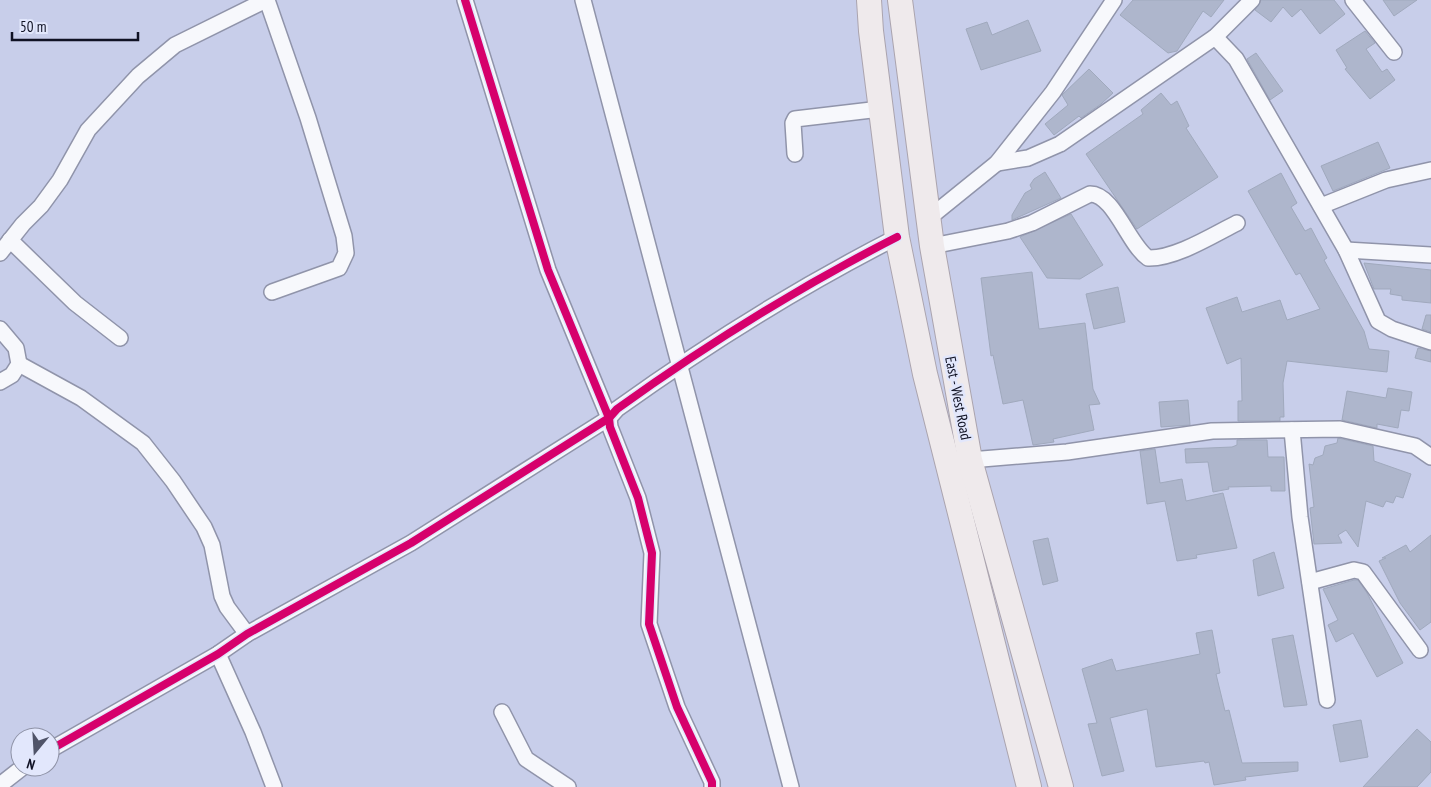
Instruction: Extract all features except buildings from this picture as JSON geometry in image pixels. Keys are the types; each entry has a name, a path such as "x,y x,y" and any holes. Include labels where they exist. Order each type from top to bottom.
{"main road":[{"name":"East - West Road","path":"869,0 880,109 897,237 946,463 1029,787"},
{"name":"East - West Road","path":"900,0 932,246 970,460 1061,787"}],"street":[{"path":"0,253 41,206 60,180 88,130 138,76 175,45 267,0 308,118 344,236 346,253 340,268 272,292"},
{"path":"465,0 548,270 609,418 610,427 638,498 652,553 649,624 678,707 712,782 712,787"},
{"path":"583,0 791,787"},
{"path":"929,218 996,163 1053,92 1114,0"},
{"path":"996,163 1028,158 1060,144 1215,37 1252,0"},
{"path":"1353,0 1394,52"},
{"path":"1215,37 1236,59 1321,206 1346,250 1378,321 1392,330 1431,342"},
{"path":"795,154 793,123 795,119 880,109"},
{"path":"1321,206 1386,180 1431,170"},
{"path":"932,246 1008,231 1032,222 1090,194 1097,194 1105,198 1131,239 1148,258 1156,258 1186,248 1237,223"},
{"path":"60,744 218,654 247,634 411,543 609,418 617,409 678,365 832,270 897,237"},
{"path":"10,240 74,304 120,338"},
{"path":"1346,250 1431,256"},
{"path":"0,329 16,348 19,364 12,375 0,382"},
{"path":"19,364 81,398 143,443 173,480 204,527 212,545 222,596 227,607 247,634"},
{"path":"970,460 1067,452 1212,431 1340,429 1415,446 1431,457"},
{"path":"1292,430 1300,517 1327,700"},
{"path":"1310,582 1354,570 1362,572 1420,650"},
{"path":"218,654 274,787"},
{"path":"502,712 526,759 568,787"},
{"path":"0,785 10,777"}],"cycle path":[{"path":"465,0 548,270 609,418 610,427 638,498 652,553 649,624 677,707 712,782 712,787"},
{"path":"60,744 218,654 247,634 411,543 609,418 617,409 719,340 824,276 897,237"}]}
